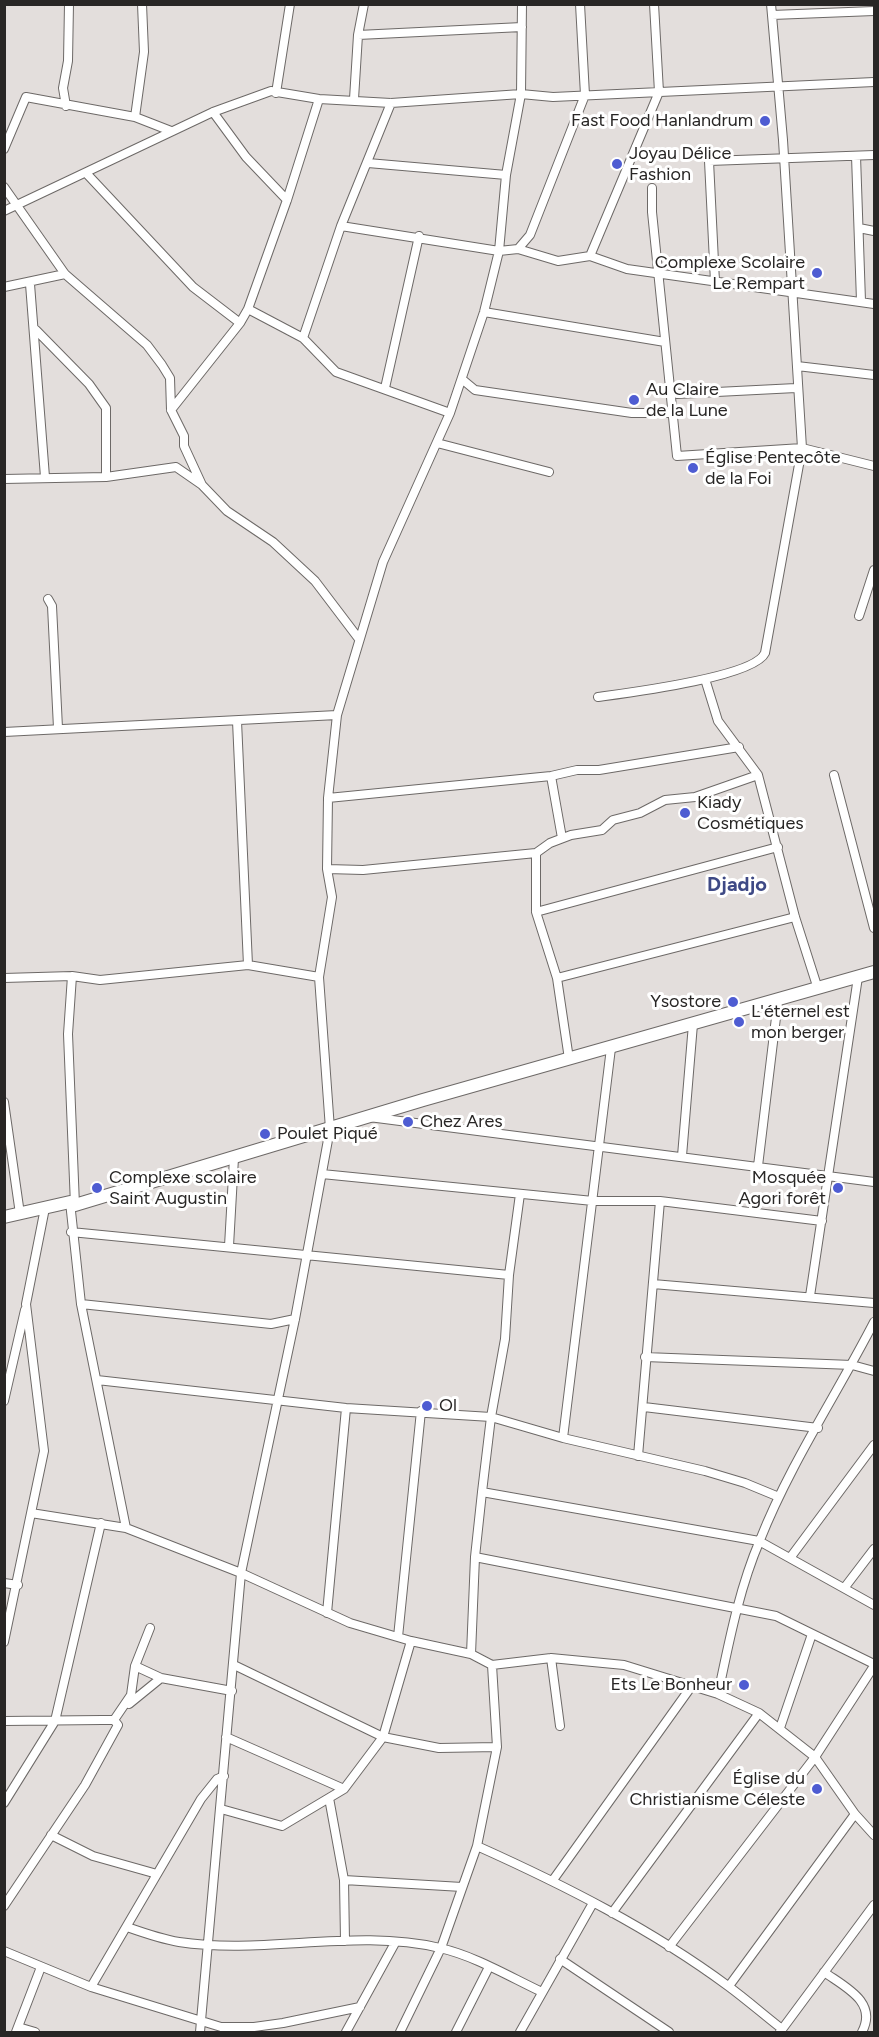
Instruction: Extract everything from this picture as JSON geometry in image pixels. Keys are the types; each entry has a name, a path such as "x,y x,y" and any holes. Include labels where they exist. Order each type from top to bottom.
{"main road":[{"path":"4,1217 72,1203 234,1158 366,1117 874,972"}],"street":[{"path":"66,106 63,88 68,61 69,4"},
{"path":"135,117 144,52 142,4"},
{"path":"276,93 290,4"},
{"path":"354,99 358,35 364,4"},
{"path":"200,2032 241,1574 296,1319 330,1129 319,977 332,897 327,869 328,798 337,716 382,562 450,413 484,312 500,250 506,175 521,94 522,4"},
{"path":"518,249 530,235 585,95 580,4"},
{"path":"590,256 659,92 654,4"},
{"path":"598,697 705,679 749,667 758,663 765,653 802,448 796,388 797,366 784,157 771,4"},
{"path":"772,15 841,8 874,11"},
{"path":"358,35 522,27"},
{"path":"4,211 87,174 213,112 272,91 319,99 354,99 391,103 521,94 553,97 874,82"},
{"path":"4,149 26,97 135,117 171,131"},
{"path":"171,410 240,323 248,309 287,200 319,99"},
{"path":"303,338 341,226 391,103"},
{"path":"213,112 246,157 287,200"},
{"path":"856,156 861,301"},
{"path":"716,282 709,161 874,156"},
{"path":"368,163 506,175"},
{"path":"87,174 193,287 240,323"},
{"path":"4,187 19,205 65,274 147,345 170,378 171,410 184,436 185,459 176,467 106,477 4,479"},
{"path":"652,188 652,212 660,274 675,451 681,458 802,448 874,466"},
{"path":"341,226 500,250 518,249 558,261 590,256 627,269 874,304"},
{"path":"859,228 874,231"},
{"path":"385,388 419,236"},
{"path":"4,287 30,284 65,274"},
{"path":"30,284 36,330 45,477"},
{"path":"248,309 303,338 336,372 450,413"},
{"path":"484,312 665,342"},
{"path":"36,330 89,384 106,408 106,477"},
{"path":"797,366 874,375"},
{"path":"463,380 475,390 632,413 671,413"},
{"path":"669,387 677,394 796,388"},
{"path":"437,443 549,472"},
{"path":"184,446 202,485"},
{"path":"176,467 202,485 227,511 273,542 315,581 359,639"},
{"path":"859,616 874,570"},
{"path":"48,599 52,606 58,728"},
{"path":"705,679 718,721 758,774 795,916 818,989"},
{"path":"4,732 337,716"},
{"path":"237,721 248,965"},
{"path":"328,798 551,776 655,762 739,747"},
{"path":"327,869 363,870 536,853 562,838 602,830 613,820 640,813 665,800 695,797 758,774"},
{"path":"834,775 874,928"},
{"path":"551,776 562,838"},
{"path":"536,912 778,847"},
{"path":"536,853 536,912 557,978 569,1059"},
{"path":"557,978 795,916"},
{"path":"4,978 72,976 100,980 248,965 319,977"},
{"path":"72,976 68,1034 71,1232 81,1304 126,1528"},
{"path":"810,1296 858,977"},
{"path":"758,1166 778,1001"},
{"path":"682,1156 693,1024"},
{"path":"563,1438 611,1047"},
{"path":"4,1102 20,1214"},
{"path":"366,1117 874,1182"},
{"path":"229,1246 234,1158"},
{"path":"322,1174 593,1201 660,1201 822,1221"},
{"path":"471,1654 482,1492 504,1339 509,1275 520,1194"},
{"path":"638,1456 660,1201"},
{"path":"4,1401 45,1208"},
{"path":"71,1232 509,1275"},
{"path":"652,1284 874,1303"},
{"path":"4,1642 18,1585 44,1451 44,1432 26,1304"},
{"path":"81,1304 271,1324 296,1319"},
{"path":"718,1694 736,1609 759,1541 779,1497 874,1322"},
{"path":"645,1357 852,1365 874,1371"},
{"path":"97,1380 346,1408 491,1417 563,1438 725,1477 779,1497"},
{"path":"644,1407 818,1428"},
{"path":"327,1613 346,1408"},
{"path":"398,1638 421,1412"},
{"path":"790,1558 874,1445"},
{"path":"482,1492 759,1541 874,1605"},
{"path":"31,1513 126,1528 241,1574 327,1613 398,1638 471,1654 492,1665 551,1658 624,1665 718,1694 759,1713 815,1757 855,1814 874,1835"},
{"path":"4,1803 55,1721 100,1523"},
{"path":"845,1587 874,1549"},
{"path":"476,1557 776,1616 874,1665 815,1757 669,1947"},
{"path":"4,1583 18,1585"},
{"path":"125,1707 130,1695 135,1666 150,1628"},
{"path":"780,1728 812,1634"},
{"path":"221,1809 282,1826 344,1789 383,1737 411,1641"},
{"path":"551,1658 560,1726"},
{"path":"234,1665 383,1737 440,1748 497,1747"},
{"path":"400,2032 441,1948 477,1846 497,1747 492,1665"},
{"path":"135,1666 161,1678 232,1691"},
{"path":"4,1721 114,1720 125,1707 161,1678"},
{"path":"554,1880 691,1687"},
{"path":"612,1913 759,1713"},
{"path":"4,1906 85,1785 118,1727 114,1720"},
{"path":"226,1737 344,1789"},
{"path":"91,1987 208,1787 224,1776"},
{"path":"329,1798 344,1880 345,1941"},
{"path":"729,1986 855,1814"},
{"path":"51,1835 93,1856 157,1874"},
{"path":"477,1846 554,1880 669,1947 729,1986 781,2031 874,1905"},
{"path":"344,1880 462,1887"},
{"path":"520,2032 593,1902"},
{"path":"126,1927 162,1939 209,1945 345,1941 441,1948 542,1992"},
{"path":"346,2032 395,1943"},
{"path":"4,1951 91,1987 221,2027 254,2027 360,2007"},
{"path":"560,1959 669,2032"},
{"path":"456,2032 489,1967"},
{"path":"34,2032 17,2030 41,1968"},
{"path":"824,1972 860,1998 866,2014 862,2032"}],"place":[{"name":"Fast Food Hanlandrum","path":"765,121"},
{"name":"Joyau Délice Fashion","path":"617,164"},
{"name":"Complexe Scolaire Le Rempart","path":"817,273"},
{"name":"Au Claire de la Lune","path":"634,400"},
{"name":"Église Pentecôte de la Foi","path":"693,468"},
{"name":"Kiady Cosmétiques","path":"685,813"},
{"name":"Ysostore","path":"733,1002"},
{"name":"L'éternel est mon berger","path":"739,1022"},
{"name":"Chez Ares","path":"408,1122"},
{"name":"Poulet Piqué","path":"265,1134"},
{"name":"Complexe scolaire Saint Augustin","path":"97,1188"},
{"name":"Mosquée Agori forêt","path":"838,1188"},
{"name":"Ol","path":"427,1406"},
{"name":"Ets Le Bonheur","path":"744,1685"},
{"name":"Église du Christianisme Céleste","path":"817,1789"}],"district":[{"name":"Djadjo","path":"737,885"}]}
